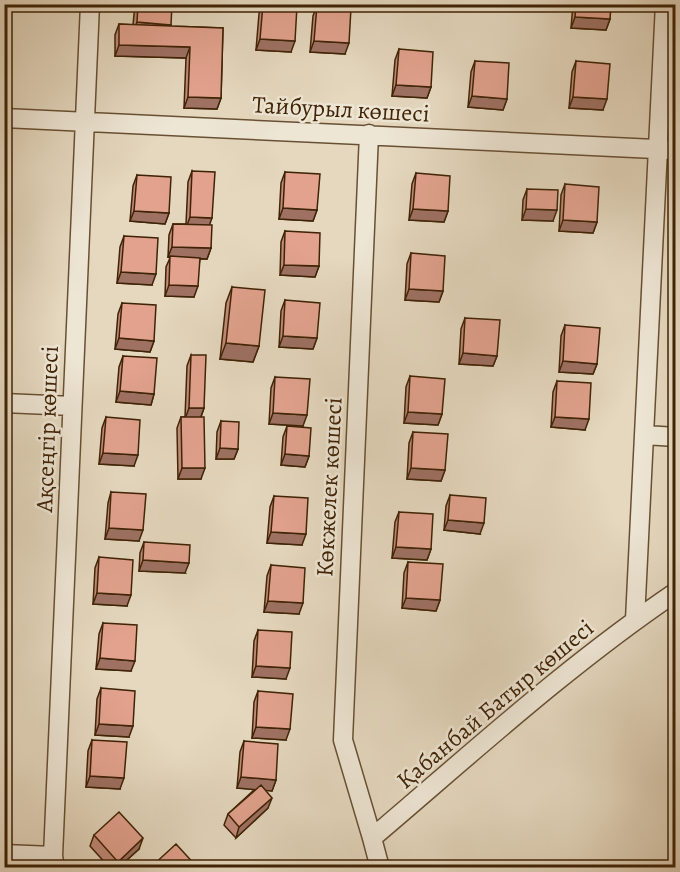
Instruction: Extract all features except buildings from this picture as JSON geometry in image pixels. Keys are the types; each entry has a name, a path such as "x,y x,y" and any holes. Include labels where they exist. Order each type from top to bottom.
{"street":[{"name":"Ақсеңгір көшесі","path":"54,862 90,4"},
{"path":"635,620 645,435 667,149 664,4"},
{"name":"Тайбурыл көшесі","path":"4,118 667,149"},
{"name":"Көкжелек көшесі","path":"369,134 343,740 372,838"},
{"path":"4,403 72,406"},
{"path":"645,435 675,437"},
{"name":"Қабанбай Батыр көшесі","path":"372,838 518,714 635,620 675,592"},
{"path":"372,838 380,867"},
{"path":"4,854 54,862"}]}
